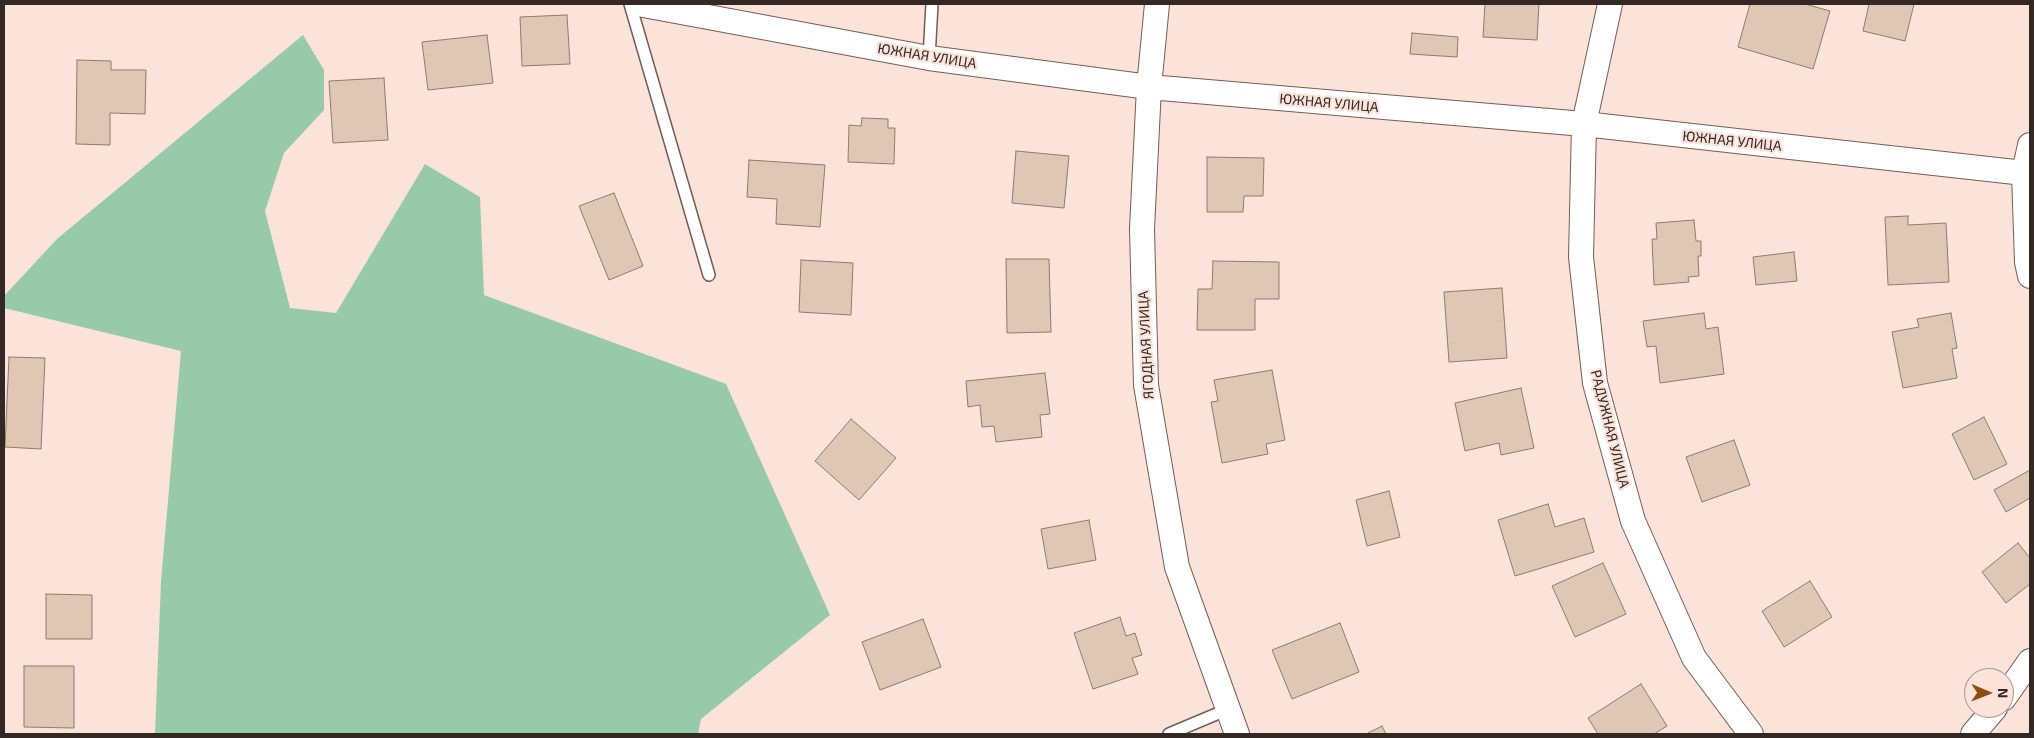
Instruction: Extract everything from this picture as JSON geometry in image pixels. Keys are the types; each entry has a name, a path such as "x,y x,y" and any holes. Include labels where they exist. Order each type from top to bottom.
{"street":[{"name":"ЮЖНАЯ УЛИЦА","path":"638,4 928,58 1149,87 1584,124 2024,172"},
{"name":"ЯГОДНАЯ УЛИЦА","path":"1157,4 1149,87 1142,230 1146,385 1177,567 1226,710 1237,734"},
{"name":"РАДУЖНАЯ УЛИЦА","path":"1610,4 1584,124 1581,257 1596,383 1633,521 1694,658 1751,734"},
{"path":"2030,145 2024,172 2027,262 2030,276"},
{"path":"2014,684 2030,661"},
{"path":"1972,734 1986,718"}],"lane":[{"path":"630,4 709,275"},
{"path":"928,58 932,4"},
{"path":"1169,734 1226,710"}],"green space":[{"path":"303,35 324,70 324,110 284,153 265,211 290,308 336,313 425,164 480,197 484,295 726,384 830,615 701,719 698,734 155,734 161,581 181,351 4,308 4,296 57,239"}],"building":[{"path":"1485,4 1539,4 1537,40 1483,37"},
{"path":"1750,4 1805,4 1830,11 1813,69 1738,47"},
{"path":"1869,4 1914,4 1905,41 1863,31"},
{"path":"567,15 570,64 522,66 520,17"},
{"path":"1412,33 1458,37 1457,57 1410,54"},
{"path":"487,35 493,83 428,90 422,42"},
{"path":"77,60 111,61 111,70 146,70 145,114 110,113 110,145 76,144"},
{"path":"384,78 388,140 333,143 329,81"},
{"path":"862,118 888,119 888,128 895,128 894,164 848,162 849,125 861,126"},
{"path":"1016,151 1069,156 1064,208 1012,203"},
{"path":"1207,157 1264,158 1263,196 1244,196 1243,212 1207,212"},
{"path":"749,160 825,165 820,227 776,224 777,199 747,197"},
{"path":"614,193 643,266 609,280 579,206"},
{"path":"1908,216 1908,225 1946,223 1949,282 1888,285 1885,217"},
{"path":"1694,220 1696,241 1701,241 1701,256 1698,256 1699,276 1688,277 1689,282 1654,285 1652,239 1657,239 1656,223"},
{"path":"1794,252 1797,281 1756,285 1753,257"},
{"path":"1006,259 1049,259 1051,332 1007,333"},
{"path":"801,260 853,263 851,315 799,312"},
{"path":"1213,261 1279,262 1279,299 1255,299 1255,330 1197,330 1198,289 1212,289"},
{"path":"1502,288 1507,358 1449,362 1444,292"},
{"path":"1704,313 1706,329 1718,327 1724,374 1660,383 1656,346 1647,347 1643,321"},
{"path":"1951,313 1957,348 1952,349 1957,378 1903,388 1892,332 1919,327 1917,319"},
{"path":"9,357 45,358 41,449 5,447"},
{"path":"1272,370 1285,440 1266,444 1268,454 1222,463 1211,402 1218,401 1214,380"},
{"path":"1045,373 1050,414 1040,415 1042,437 996,442 994,426 982,427 980,405 968,407 966,381"},
{"path":"1521,388 1534,448 1501,455 1499,443 1465,451 1455,403"},
{"path":"1984,417 2007,464 1974,480 1952,434"},
{"path":"851,419 896,458 859,500 815,461"},
{"path":"1734,440 1750,485 1702,502 1686,457"},
{"path":"2030,470 2030,498 2006,512 1994,490"},
{"path":"1389,491 1400,537 1367,546 1356,500"},
{"path":"1548,504 1555,527 1584,518 1594,552 1515,576 1498,520"},
{"path":"1089,520 1096,560 1048,569 1041,529"},
{"path":"2018,543 2030,558 2030,584 2006,603 1982,572"},
{"path":"1603,563 1626,614 1575,637 1552,586"},
{"path":"1810,581 1832,617 1784,647 1762,611"},
{"path":"46,594 92,595 92,639 46,639"},
{"path":"1120,617 1126,636 1135,633 1142,655 1132,658 1138,674 1093,689 1074,633"},
{"path":"923,619 941,667 880,690 862,642"},
{"path":"1340,623 1359,672 1292,699 1272,650"},
{"path":"24,666 74,666 74,728 24,727"},
{"path":"1641,684 1667,726 1654,734 1598,734 1588,718"},
{"path":"1382,726 1386,734 1366,734"}]}
